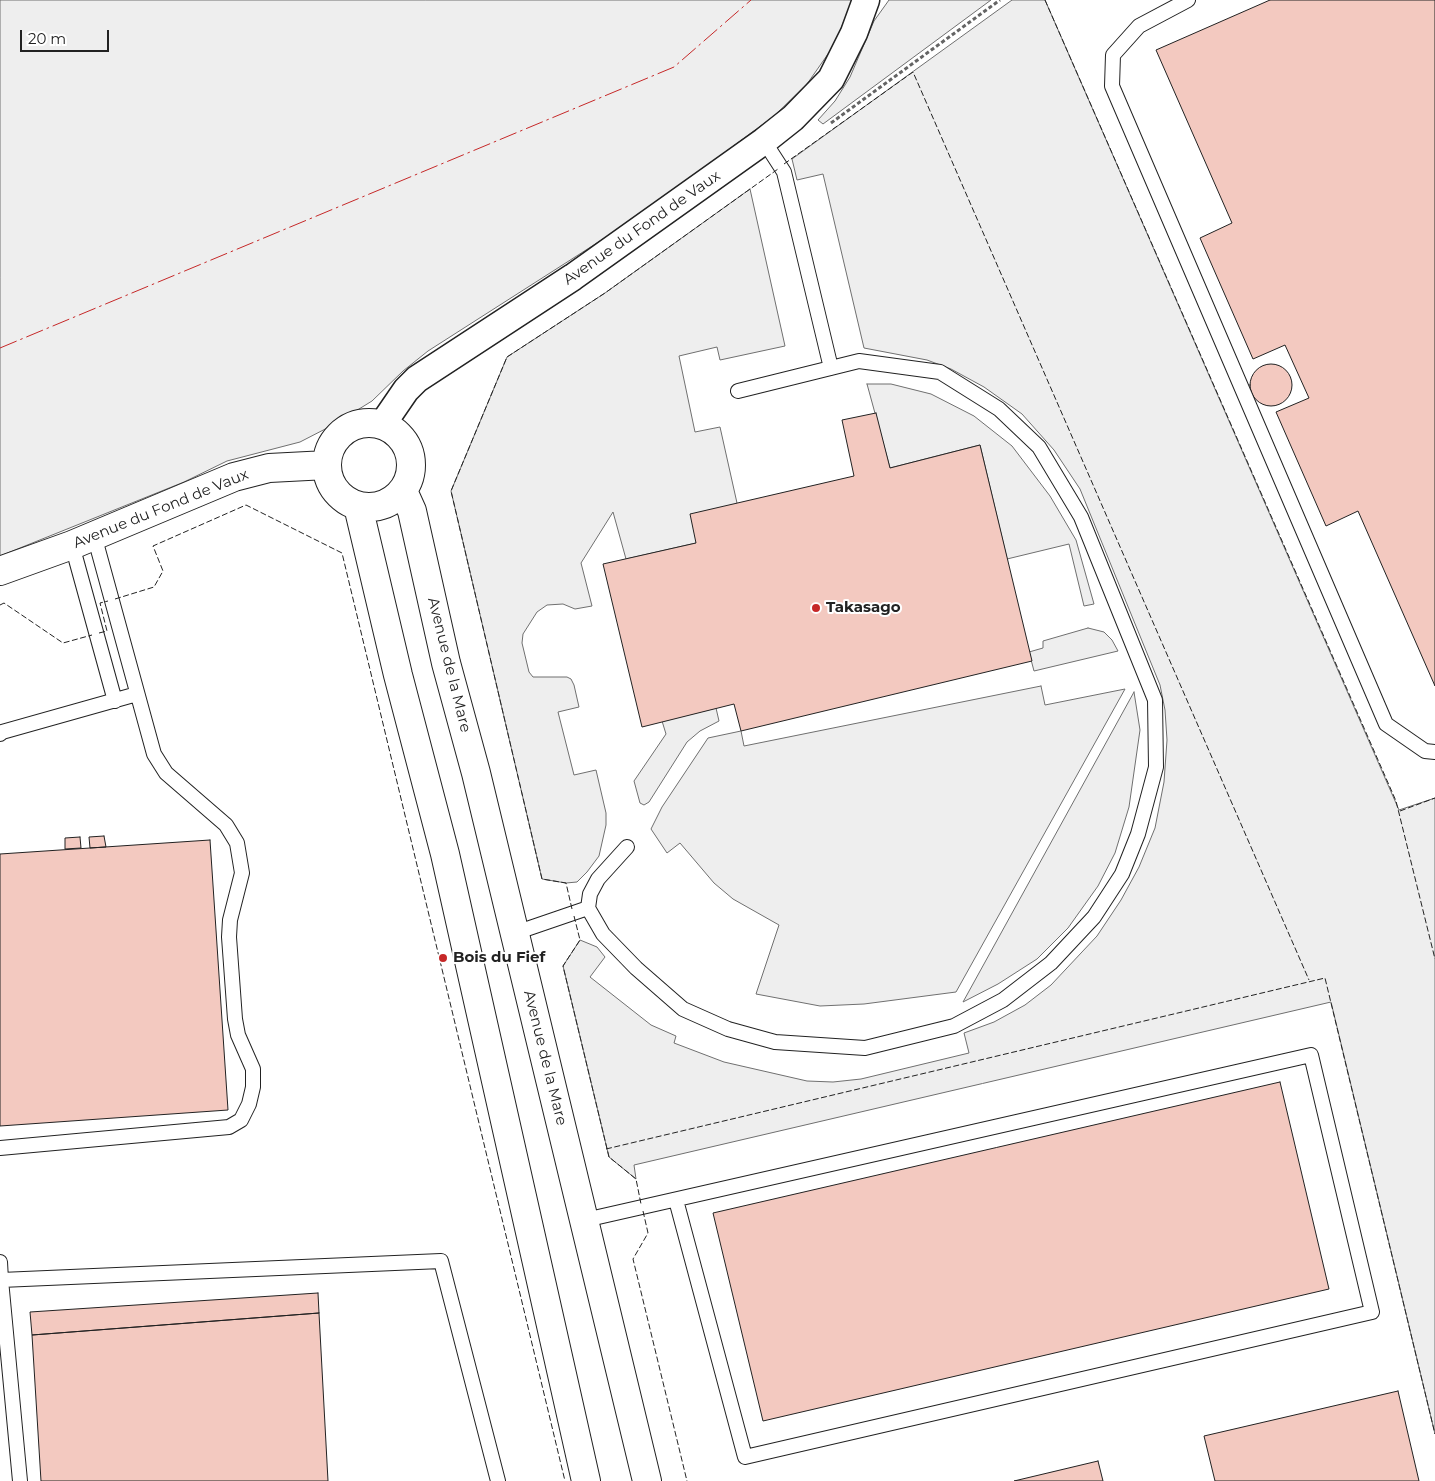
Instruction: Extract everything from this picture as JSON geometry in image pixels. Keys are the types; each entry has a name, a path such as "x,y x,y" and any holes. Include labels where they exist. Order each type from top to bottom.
{"street":[{"name":"Avenue du Fond de Vaux","path":"382,425 406,390 417,380 573,277 794,118 832,79 854,34 866,0"},
{"path":"368,423 382,425 401,437 409,450 411,474 403,491 385,505 373,507 358,506 345,500 334,490 327,465 329,453 335,440 351,427 368,423"},
{"name":"Avenue du Fond de Vaux","path":"0,571 83,540 234,477 269,468 327,465"},
{"name":"Avenue de la Mare","path":"403,491 412,511 446,663 515,933 647,1481"},
{"path":"358,506 398,675 445,854 586,1481"}],"lane":[{"path":"1188,0 1139,26 1113,54 1112,86 1386,724 1424,751 1435,752"},
{"path":"764,141 784,172 831,368"},
{"path":"627,847 598,879 590,894 588,908 603,934 636,968 683,1009 728,1029 774,1042 865,1048 954,1026 1003,1000 1051,964 1094,916 1122,874 1138,834 1156,767 1154,700 1081,517 1039,447 999,409 940,372 859,361 738,391"},
{"path":"0,1148 229,1127 241,1120 249,1104 253,1087 253,1070 238,1035 235,1020 229,937 230,920 242,873 237,843 226,826 166,773 154,754 137,694 83,540"},
{"path":"83,540 115,701"},
{"path":"0,734 137,694"},
{"path":"515,933 588,908"},
{"path":"585,1220 1311,1055 1372,1312 745,1457 676,1200"},
{"path":"1,1280 441,1261 498,1481"},
{"path":"0,1262 20,1481"}],"path":[{"path":"830,123 1000,0"}],"shaded area":[{"path":"0,0 852,0 835,44 807,84 774,116 636,218 428,351 403,371 372,401 333,425 300,442 227,461 184,482 0,556"},
{"path":"889,0 991,0 823,124 818,120 835,101 850,77 874,21"},
{"path":"1012,0 1045,0 1399,810 1435,798 1435,1434 1331,1002 634,1165 636,1179 609,1157 563,966 580,940 597,947 605,957 590,977 651,1025 676,1036 674,1043 724,1062 807,1081 833,1082 861,1079 969,1053 964,1033 994,1022 1025,1005 1051,985 1097,936 1121,900 1139,867 1155,828 1164,782 1167,740 1165,710 1160,685 1080,489 1054,450 1022,414 984,387 951,369 927,360 864,348 823,174 797,180 792,159"},
{"path":"750,189 785,346 720,360 717,347 679,356 695,432 720,427 737,503 696,543 626,559 613,512 581,563 592,606 575,609 563,604 547,605 537,612 523,634 522,643 529,672 533,677 567,677 571,679 574,685 579,707 558,712 574,775 596,770 606,813 606,825 599,856 587,872 577,882 566,883 542,879 451,491 507,357 605,293"},
{"path":"867,384 891,384 931,394 974,416 1012,446 1050,496 1076,540 1094,604 1084,606 1069,544 1007,559 980,445 890,468"},
{"path":"1088,628 1104,632 1112,640 1118,651 1034,671 1029,652 1043,648 1043,641"},
{"path":"1041,686 1045,705 1125,689 956,992 864,1004 820,1006 756,994 779,925 733,899 714,883 680,843 667,853 651,829 662,807 708,738 741,731 744,746"},
{"path":"1134,692 1140,730 1129,807 1115,853 1098,886 1068,928 1037,959 998,984 963,1002"},
{"path":"716,708 719,721 700,731 687,742 649,802 644,805 640,803 634,781 666,734 662,721"}],"building":[{"path":"1270,0 1435,0 1435,686 1358,511 1326,526 1276,412 1309,398 1285,345 1253,359 1200,238 1232,223 1156,50"},
{"path":"1267,364 1275,364 1286,370 1292,385 1286,400 1275,406 1267,406 1256,400 1250,389 1250,381 1256,370"},
{"name":"Takasago","path":"876,413 890,468 980,445 1032,661 741,731 734,704 642,727 603,564 696,543 690,514 854,476 842,420"},
{"path":"104,836 106,847 90,848 89,837"},
{"path":"80,837 81,848 65,849 65,838"},
{"path":"210,840 228,1110 0,1126 0,854"},
{"path":"1280,1082 1329,1289 763,1421 713,1213"},
{"path":"318,1293 319,1313 32,1335 30,1312"},
{"path":"319,1313 328,1481 41,1481 32,1335"},
{"path":"1398,1391 1419,1481 1215,1481 1204,1436"},
{"path":"1098,1461 1103,1481 1014,1481"}],"fence":[{"path":"1045,0 1396,801 1435,959"},
{"path":"784,164 913,72 1309,980"},
{"path":"572,909 566,883 542,879 451,491 507,357 605,293 778,169"},
{"path":"115,599 154,587 163,571 153,546 246,505 342,553 565,1481"},
{"path":"99,633 107,631 100,603 108,601"},
{"path":"0,605 4,603 63,643 92,635"},
{"path":"1400,811 1435,798"},
{"path":"574,916 580,940 563,966 609,1157 636,1179 641,1204"},
{"path":"606,1149 1325,978 1435,1434"},
{"path":"643,1211 648,1233 633,1259 687,1481"}],"power":[{"path":"0,348 674,67 751,0"}],"place":[{"name":"Takasago","path":"816,608"},
{"name":"Bois du Fief","path":"443,958"}]}
